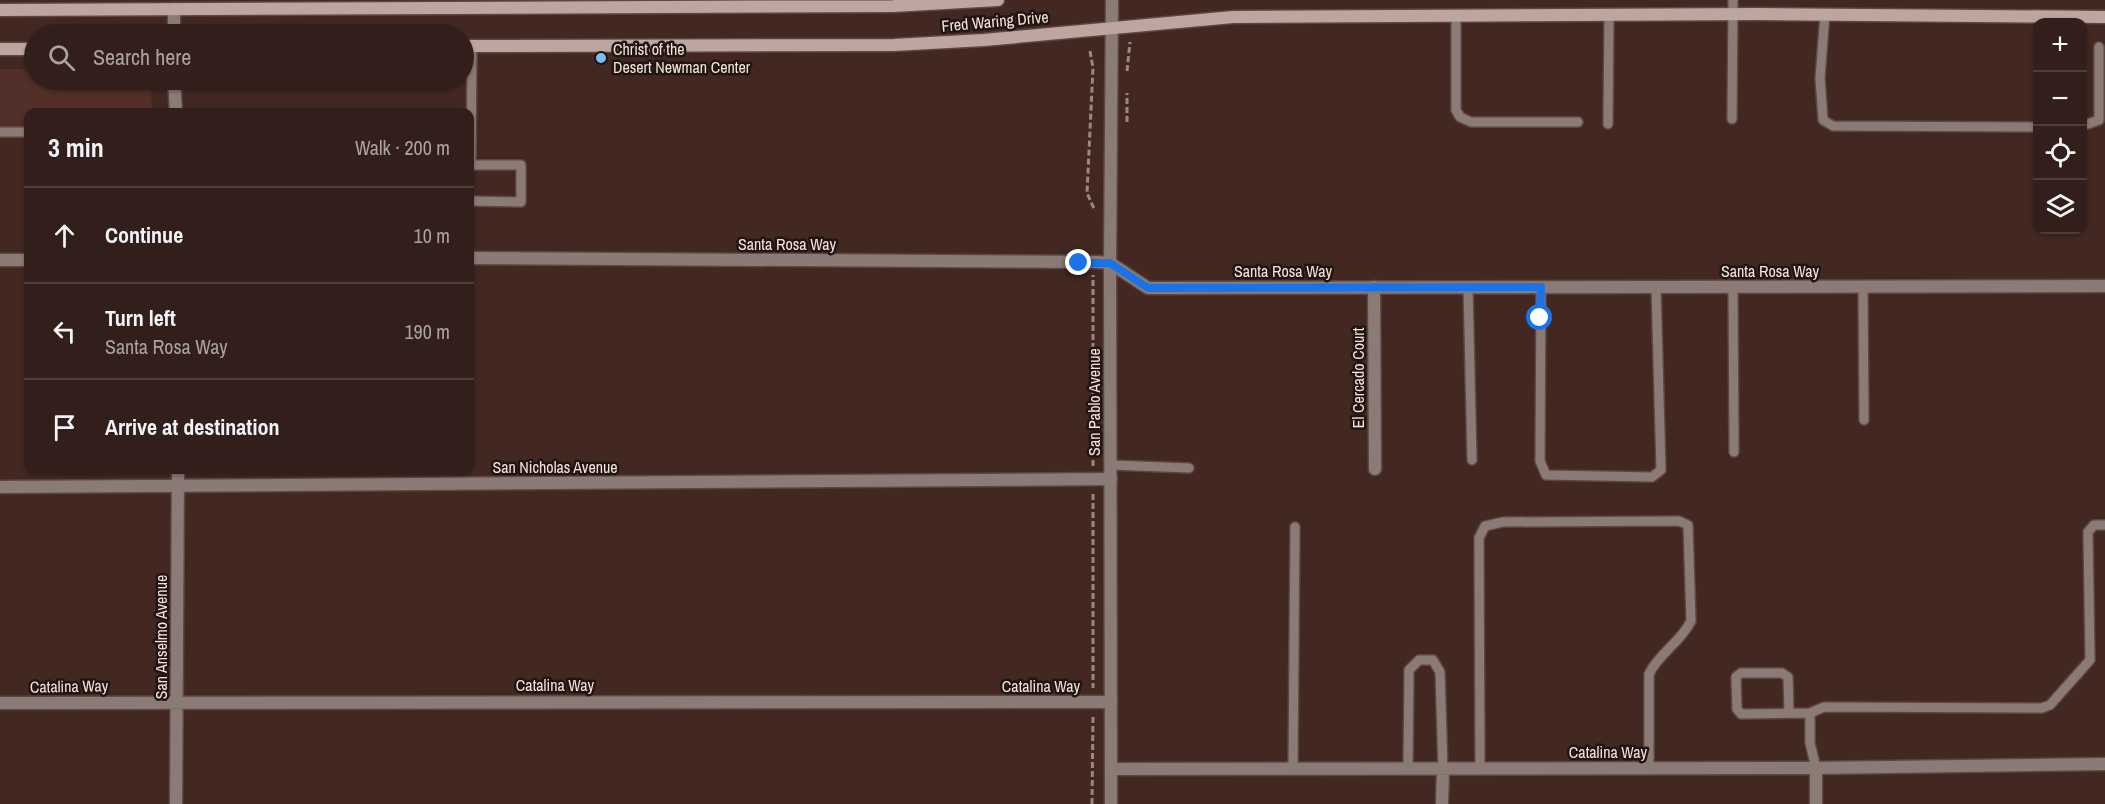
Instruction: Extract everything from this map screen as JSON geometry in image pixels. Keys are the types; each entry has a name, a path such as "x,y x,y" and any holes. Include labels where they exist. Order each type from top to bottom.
{"main road":[{"name":"Fred Waring Drive","path":"0,10 174,9 332,4 893,6 998,0"},
{"name":"Fred Waring Drive","path":"474,46 894,45 963,42 1233,17 1825,14 2105,17"},
{"path":"0,49 24,49"}],"street":[{"name":"San Pablo Avenue","path":"1111,804 1112,0"},
{"path":"174,9 174,24"},
{"path":"175,90 176,108"},
{"name":"Santa Rosa Way","path":"474,258 1094,262 1110,263 1148,288 2105,286"},
{"path":"0,260 24,260"},
{"name":"El Cercado Court","path":"1374,287 1375,469"},
{"name":"San Anselmo Avenue","path":"176,804 178,474"},
{"name":"San Nicholas Avenue","path":"0,487 1111,479"},
{"name":"Catalina Way","path":"0,703 178,701 1111,702"},
{"name":"Catalina Way","path":"1111,769 1816,768 2105,764"},
{"path":"1816,768 1816,804"},
{"path":"1442,804 1443,769"}],"lane":[{"path":"1732,0 1732,119"},
{"path":"1825,14 1820,78 1822,120 1833,126 2033,127"},
{"path":"1608,124 1609,15"},
{"path":"1456,16 1456,110 1460,117 1471,122 1578,122"},
{"path":"2087,124 2098,120 2098,47"},
{"path":"469,90 469,108"},
{"path":"0,132 24,132"},
{"path":"474,165 521,165 521,202 474,201"},
{"path":"1468,287 1472,460"},
{"path":"1541,287 1540,461 1546,475 1652,477 1661,470 1656,287"},
{"path":"1733,287 1734,452"},
{"path":"1863,287 1864,420"},
{"path":"1111,465 1189,468"},
{"path":"1480,769 1479,538 1485,526 1503,522 1679,521 1688,525 1691,621 1686,631 1653,665 1648,674 1648,768"},
{"path":"1789,713 1788,677 1782,673 1741,673 1736,677 1737,710 1742,714 1810,713 1824,708 2042,708 2050,705 2090,660 2088,532 2094,525 2105,525"},
{"path":"1293,769 1295,527"},
{"path":"1408,769 1409,670 1419,660 1433,660 1440,672 1443,769"},
{"path":"1810,713 1810,743 1816,768"}],"path":[{"path":"1090,51 1093,68 1087,194 1095,210 1095,220"},
{"path":"1092,804 1094,262"}],"shaded area":[{"path":"0,69 24,69 24,90 151,90 152,108 24,108 24,128 0,128"}],"place":[{"name":"Christ of the Desert Newman Center","path":"601,58"}],"route":[{"path":"1079,263 1110,263 1148,288 1541,287 1540,318"}]}
